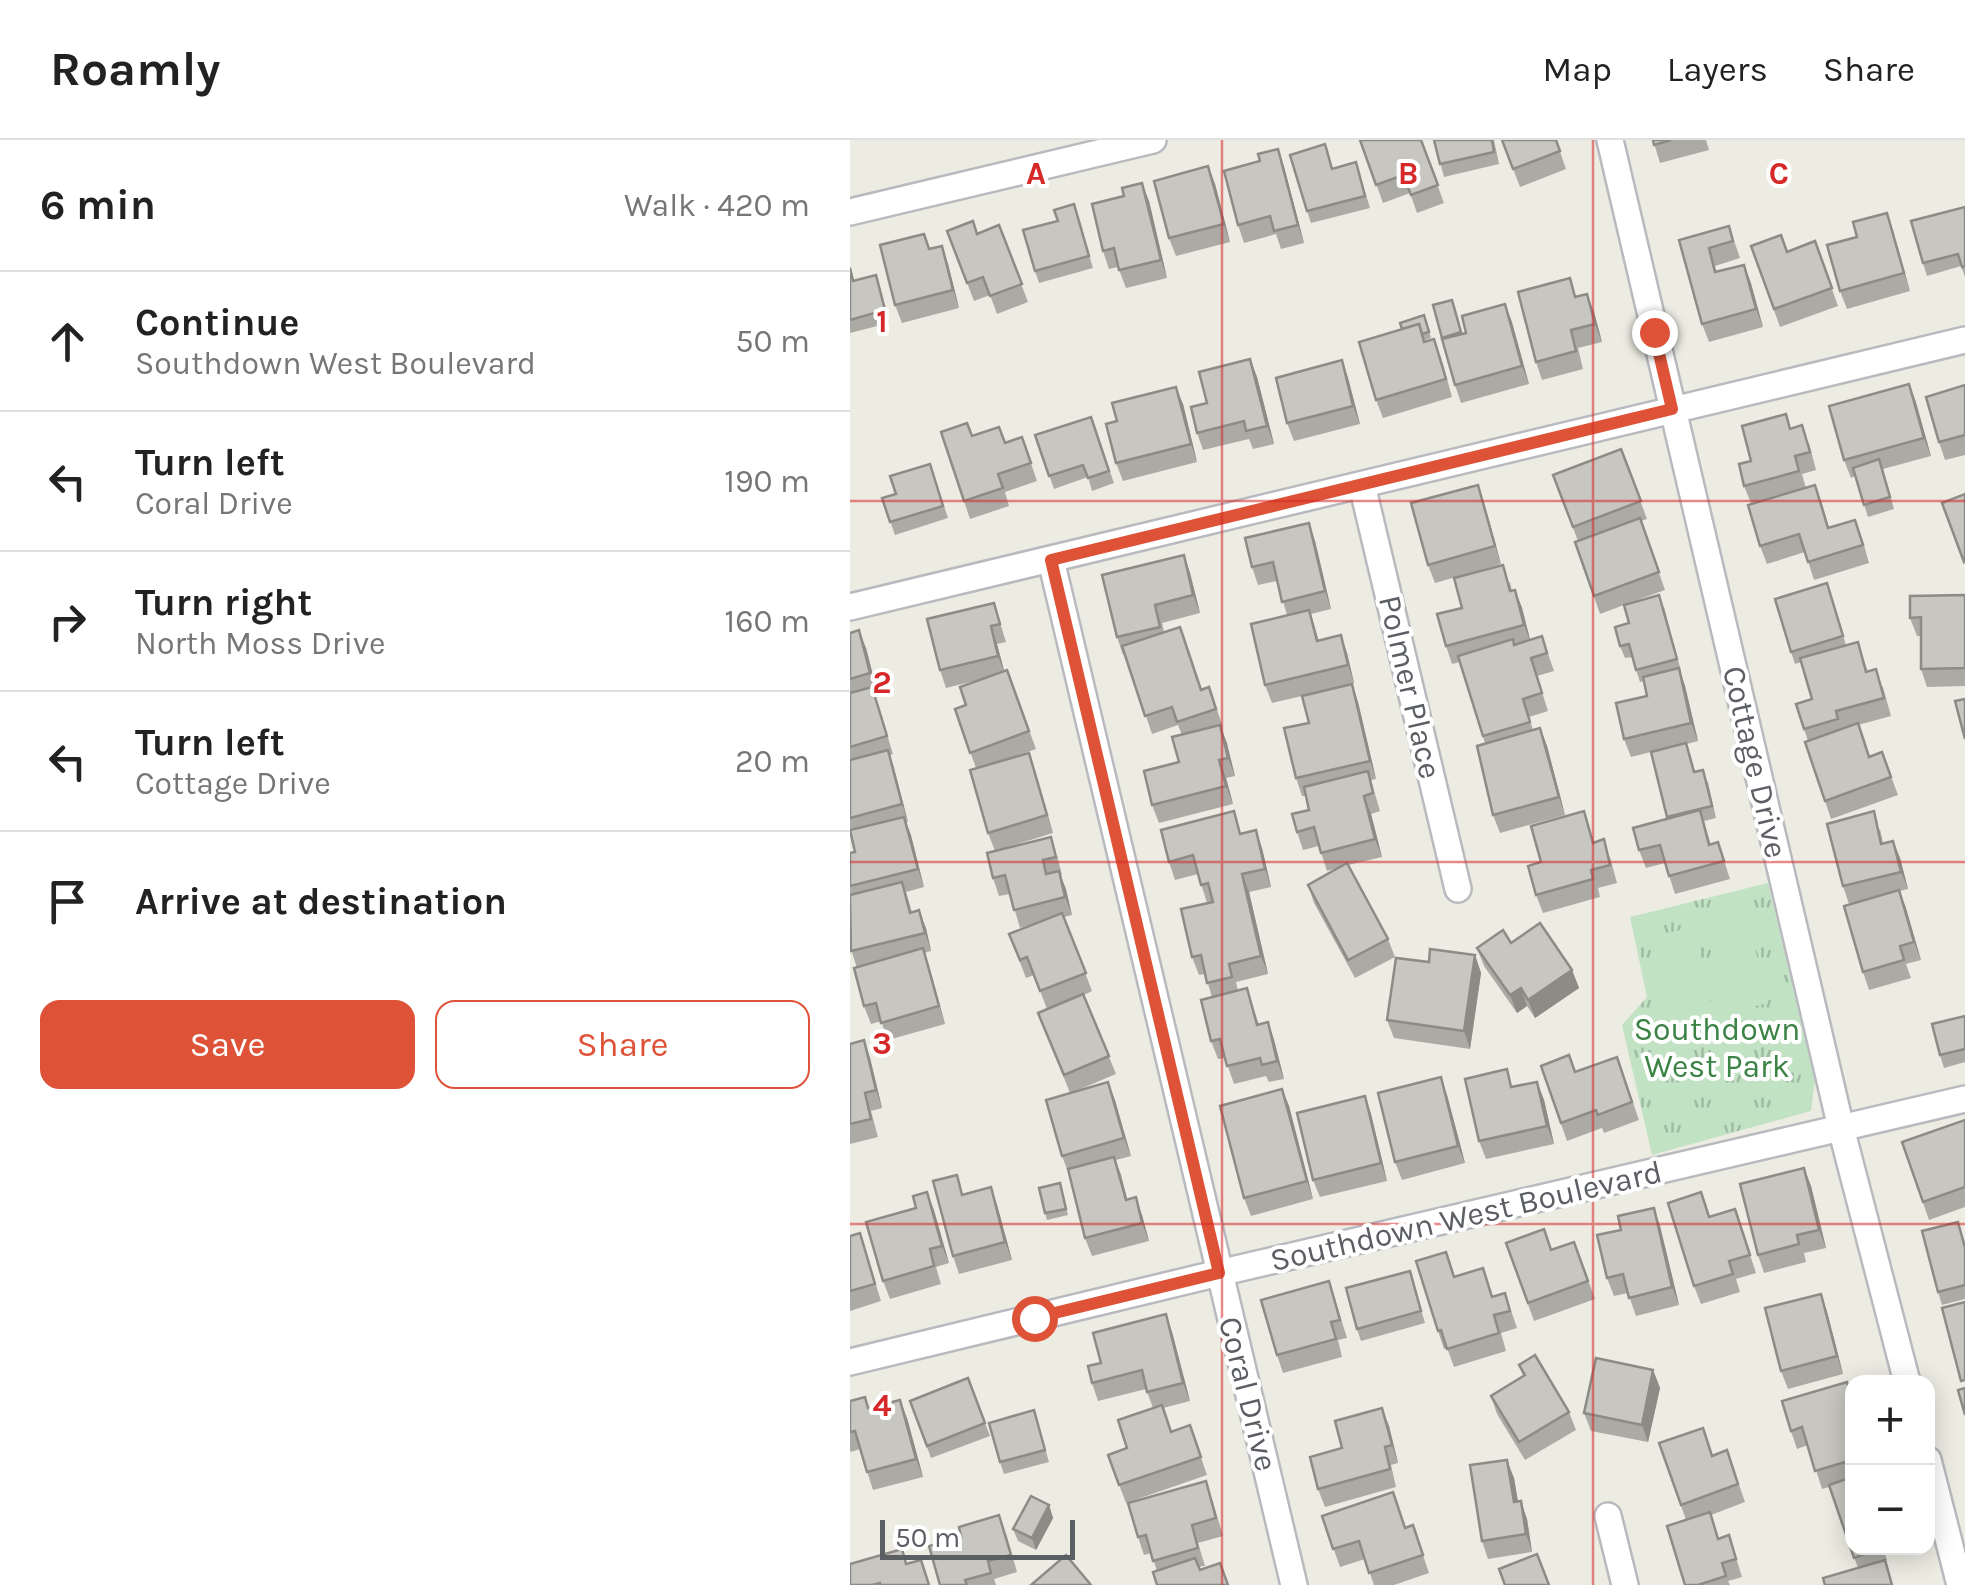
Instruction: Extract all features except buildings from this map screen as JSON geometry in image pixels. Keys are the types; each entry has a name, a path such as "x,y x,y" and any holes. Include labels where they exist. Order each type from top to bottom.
{"street":[{"path":"850,212 1154,140"},
{"name":"Cottage Drive","path":"1610,140 1841,1128 1905,1375"},
{"path":"850,607 1965,340"},
{"name":"Polmer Place","path":"1362,485 1458,889"},
{"name":"Coral Drive","path":"1051,560 1294,1585"},
{"name":"Southdown West Boulevard","path":"850,1362 1965,1099"},
{"path":"1929,1465 1960,1585"},
{"path":"1608,1516 1625,1585"}],"green space":[{"name":"Southdown West Park","path":"1768,883 1815,1081 1811,1111 1652,1155 1622,1025 1647,997 1630,917"},
{"path":"1747,914 1768,1003 1726,1013 1705,924"},
{"path":"1693,927 1714,1017 1672,1027 1651,937"}],"route":[{"path":"1034,1318 1219,1273 1051,560 1672,409 1654,332"}]}
